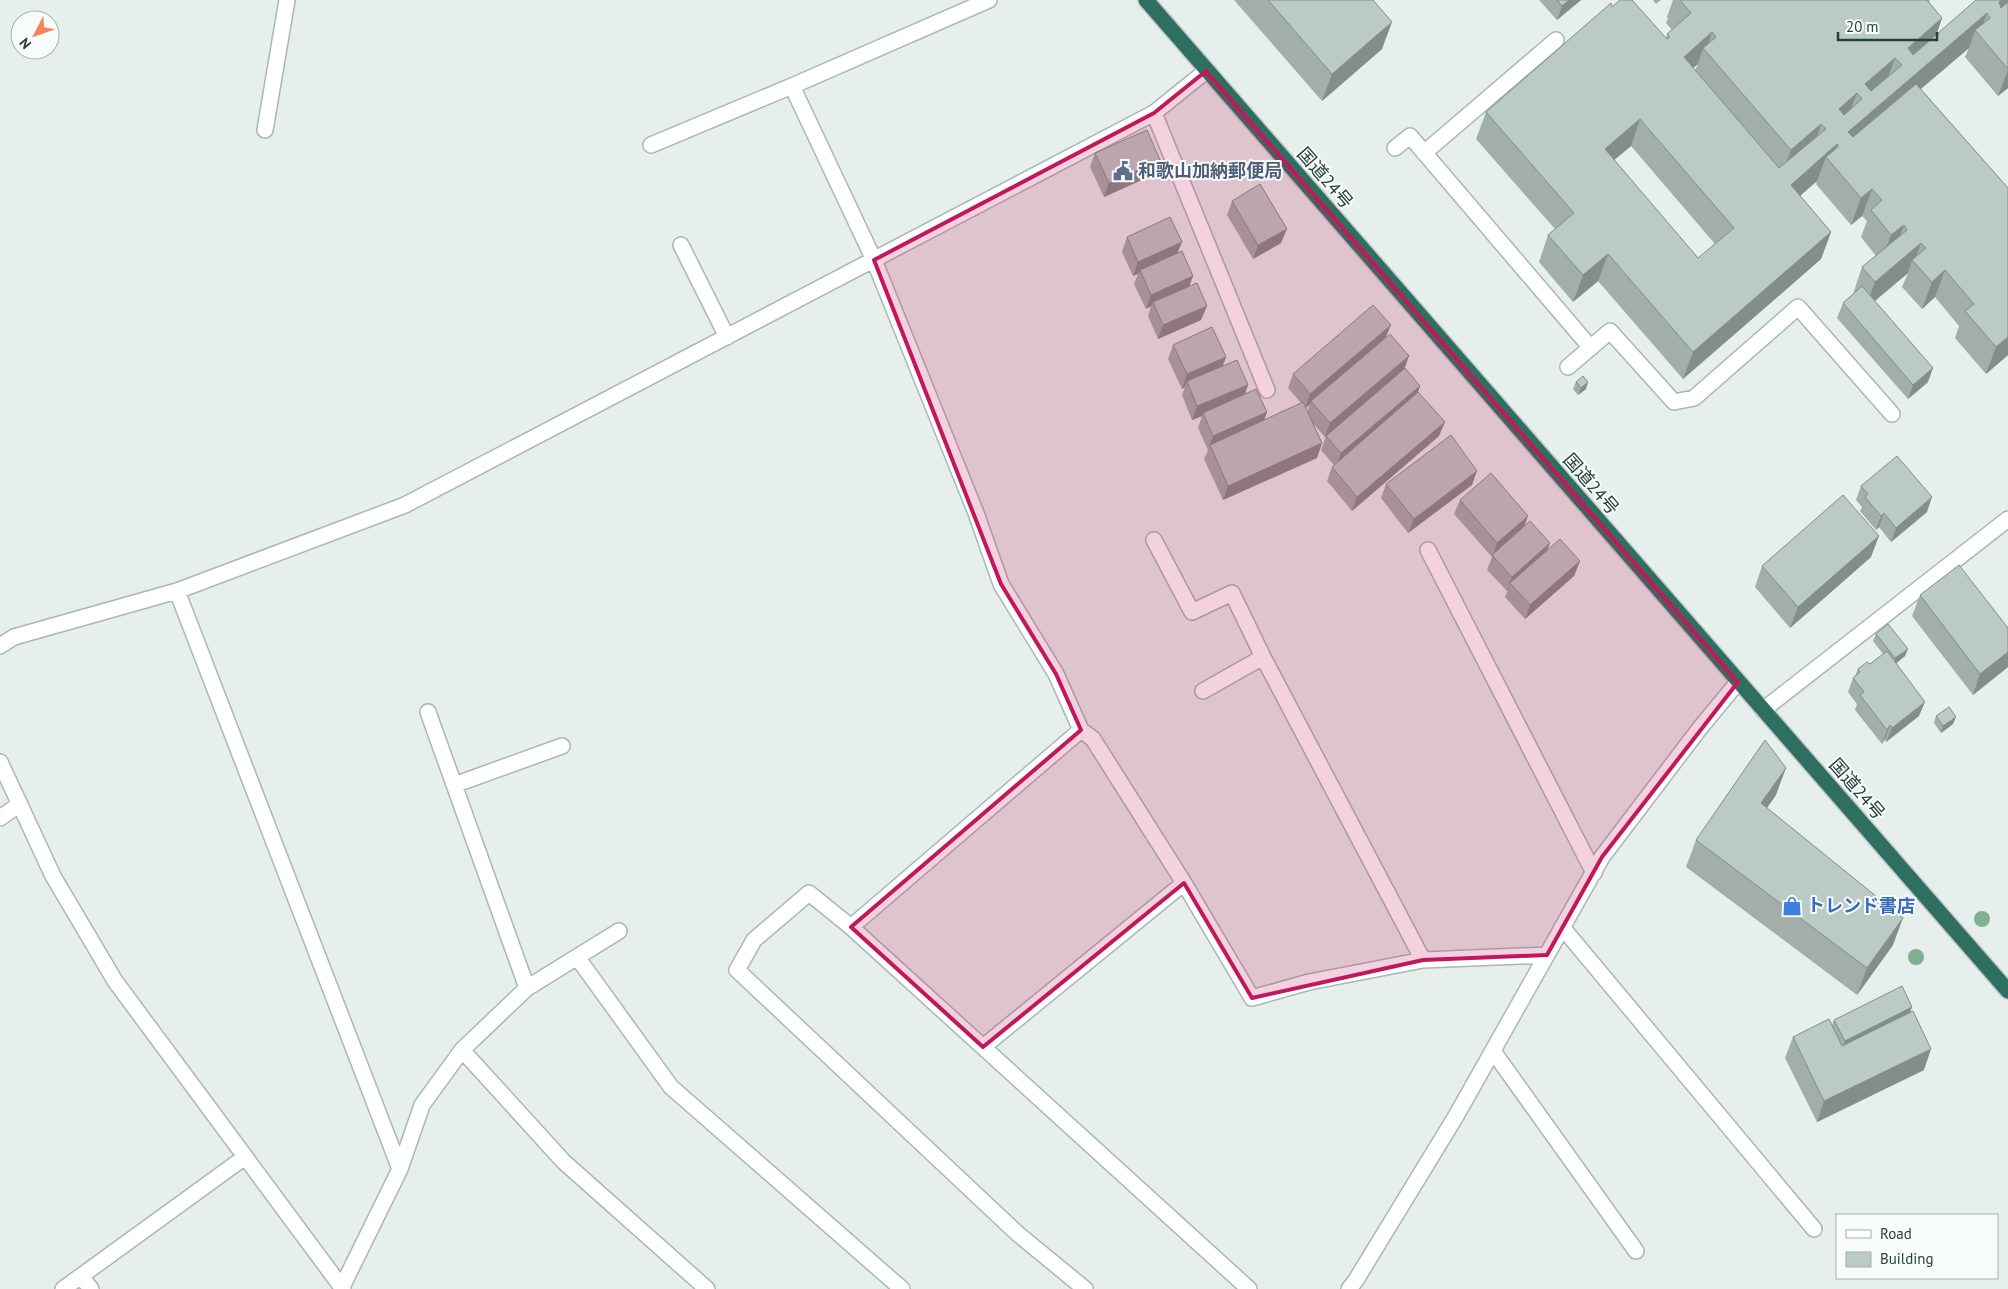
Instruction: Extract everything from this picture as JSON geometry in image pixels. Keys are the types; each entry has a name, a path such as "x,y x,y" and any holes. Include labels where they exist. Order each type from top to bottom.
{"highway":[{"name":"国道24号","path":"1146,0 2008,991"}],"street":[{"path":"265,130 287,0"},
{"path":"651,145 792,86 988,0"},
{"path":"1424,153 1556,40"},
{"path":"0,646 14,637 177,590 405,505 1154,113 1206,71"},
{"path":"792,86 874,260 976,513 1001,584 1056,674 1081,730 1093,738 1184,883 1252,998 1309,982 1423,960 1547,955"},
{"path":"1154,113 1267,390"},
{"path":"1395,148 1410,136 1591,348"},
{"path":"681,245 727,337"},
{"path":"1568,367 1610,331 1674,402 1694,398 1798,307 1892,414"},
{"path":"1763,710 2008,519"},
{"path":"1154,540 1192,612 1232,593 1263,657 1423,960"},
{"path":"1428,550 1594,873"},
{"path":"177,590 400,1169"},
{"path":"1203,691 1263,657"},
{"path":"1349,1289 1456,1116 1607,850 1700,728 1738,682"},
{"path":"428,712 527,988"},
{"path":"851,927 1081,730"},
{"path":"454,785 562,746"},
{"path":"0,762 53,876 115,981 342,1288 400,1169 422,1105 462,1050 527,988 619,932"},
{"path":"0,818 20,804"},
{"path":"983,1047 1184,883"},
{"path":"1085,1289 1018,1234 737,970 754,940 809,894 851,927 1249,1289"},
{"path":"1562,927 1814,1229"},
{"path":"577,958 671,1087 902,1289"},
{"path":"462,1050 564,1162 707,1289"},
{"path":"1493,1051 1636,1251"},
{"path":"63,1289 245,1157"},
{"path":"81,1276 91,1289"}],"highlighted area":[{"path":"1206,71 1738,682 1602,857 1547,955 1423,960 1252,998 1184,883 983,1047 851,927 1081,730 1056,674 1001,584 874,260 1154,113"}],"building":[{"path":"1268,0 1373,0 1392,22 1332,74"},
{"path":"1557,0 1569,0 1562,6"},
{"path":"1620,0 1632,0 1667,39 1670,37 1667,34 1691,13 1680,0 1927,0 1942,18 1908,48 1913,55 1976,0 2002,0 1999,2 2001,8 2008,2 2008,69 1975,30 1990,18 1987,13 1848,132 1853,137 1916,84 2008,188 2008,337 1996,347 1965,311 1974,304 1945,270 1932,282 1912,260 1926,248 1921,243 1875,282 1862,267 1907,230 1904,225 1891,235 1871,210 1882,200 1872,189 1861,198 1826,157 1839,146 1837,144 1791,185 1831,232 1693,352 1608,254 1583,275 1548,235 1574,213 1486,112 1611,3 1612,7","holes":["1712,32 1716,37 1703,48 1791,150 1821,124 1826,129 1779,168 1684,57","1895,58 1902,65 1871,91 1865,84","1857,93 1862,99 1844,115 1839,109","1640,119 1734,228 1698,258 1605,149"]},
{"path":"1147,130 1160,160 1109,183 1095,153"},
{"path":"1260,184 1287,229 1258,245 1232,201"},
{"path":"1170,217 1182,242 1138,262 1127,237"},
{"path":"1182,251 1193,276 1151,295 1140,270"},
{"path":"1197,283 1207,306 1163,325 1153,302"},
{"path":"1862,286 1933,368 1913,385 1843,303"},
{"path":"1373,305 1391,325 1310,394 1293,374"},
{"path":"1212,327 1226,357 1187,374 1173,345"},
{"path":"1390,334 1409,356 1330,423 1311,401"},
{"path":"1237,360 1248,385 1197,406 1187,381"},
{"path":"1405,368 1420,386 1341,453 1326,436"},
{"path":"1583,376 1588,382 1581,388 1576,382"},
{"path":"1256,389 1267,412 1213,436 1203,413"},
{"path":"1418,392 1445,422 1357,497 1332,467"},
{"path":"1303,402 1322,443 1228,486 1210,445"},
{"path":"1451,435 1477,471 1414,519 1386,484"},
{"path":"1897,456 1932,497 1896,528 1884,513 1881,516 1865,497 1868,494 1861,486"},
{"path":"1491,473 1528,516 1497,543 1460,500"},
{"path":"1843,495 1879,536 1798,607 1762,566"},
{"path":"1530,521 1550,543 1512,577 1492,555"},
{"path":"1560,539 1580,561 1530,605 1510,583"},
{"path":"1959,565 2008,628 2008,652 1980,674 1920,595"},
{"path":"1888,624 1908,649 1895,658 1876,634"},
{"path":"1887,651 1925,702 1892,728 1890,725 1887,730 1860,695 1864,692 1853,678 1860,672 1858,669 1867,662 1870,664"},
{"path":"1949,707 1956,717 1943,726 1936,716"},
{"path":"1765,740 1786,768 1761,803 1903,918 1867,968 1696,840"},
{"path":"1902,986 1912,1007 1845,1041 1834,1020"},
{"path":"1913,1011 1931,1049 1824,1101 1793,1037 1829,1019 1842,1046"}],"place":[{"name":"和歌山加納郵便局","path":"1123,171"},
{"name":"トレンド書店","path":"1792,906"}]}
